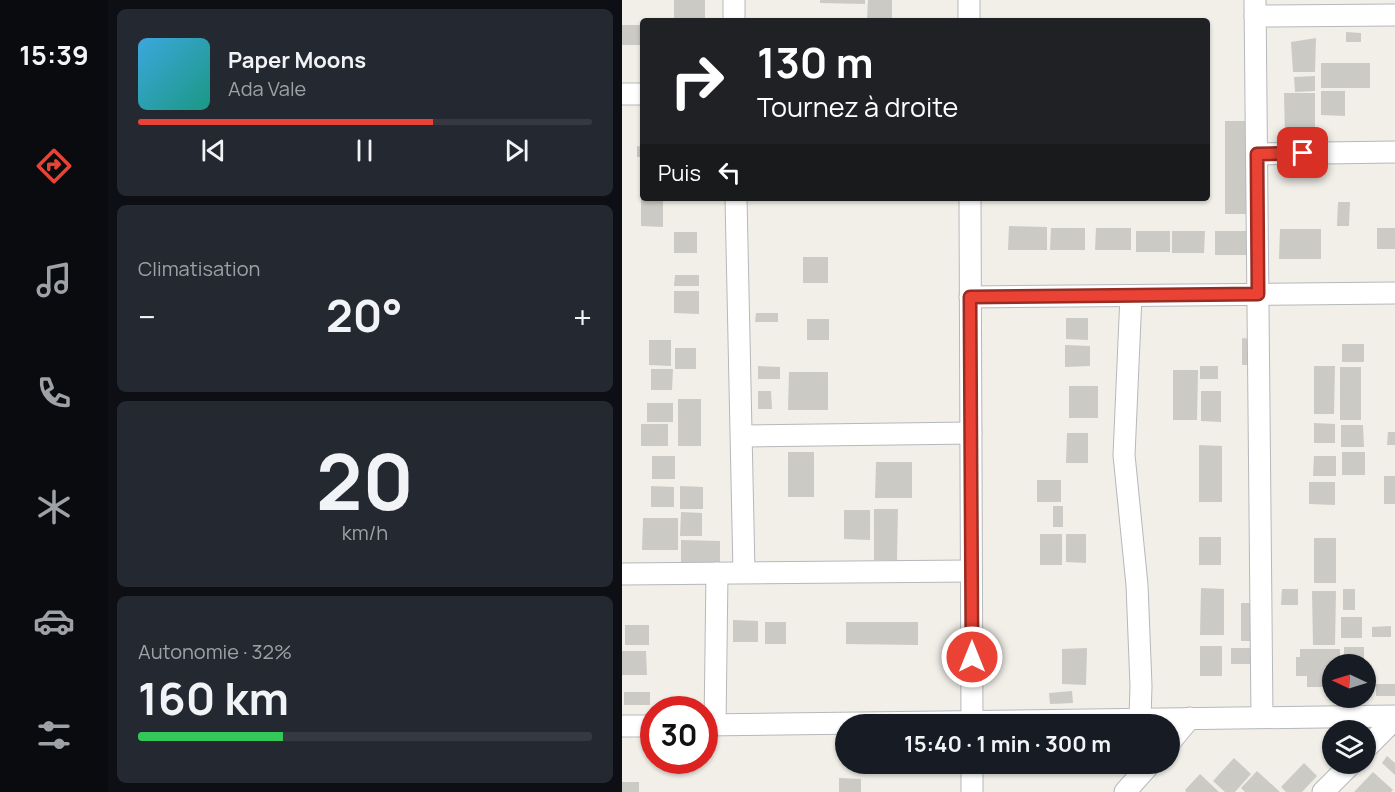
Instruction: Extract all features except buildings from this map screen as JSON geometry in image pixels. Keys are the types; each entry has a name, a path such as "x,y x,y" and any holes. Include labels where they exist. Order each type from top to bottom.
{"street":[{"path":"734,0 734,18"},
{"path":"1262,717 1255,8 1394,15"},
{"path":"622,94 640,94"},
{"path":"1257,154 1394,152"},
{"path":"736,201 744,572"},
{"path":"970,201 972,714"},
{"path":"970,297 1394,292"},
{"path":"1131,296 1124,455 1137,585 1140,714"},
{"path":"742,436 971,433"},
{"path":"622,574 971,571"},
{"path":"711,696 717,573"},
{"path":"1180,718 1394,717"},
{"path":"1376,737 1394,717"},
{"path":"1180,730 1190,718"},
{"path":"718,725 835,724"},
{"path":"622,726 640,726"},
{"path":"972,774 972,792"},
{"path":"1125,792 1141,774"},
{"path":"1323,792 1341,774"}],"route":[{"path":"972,657 970,297 1258,294 1257,154 1303,153"}]}
